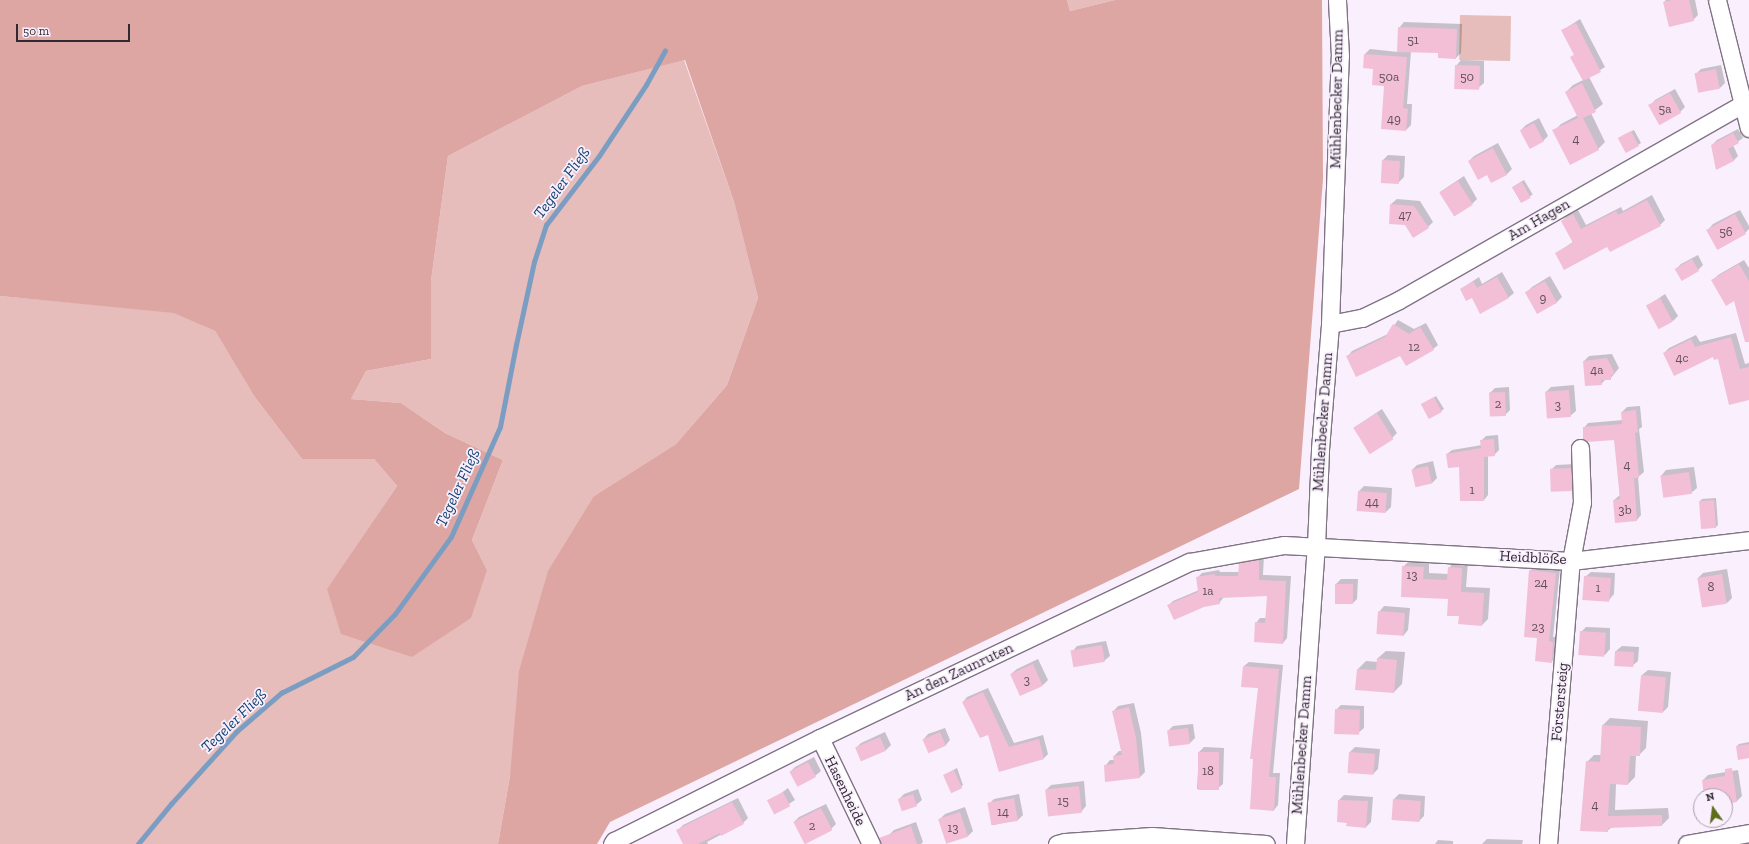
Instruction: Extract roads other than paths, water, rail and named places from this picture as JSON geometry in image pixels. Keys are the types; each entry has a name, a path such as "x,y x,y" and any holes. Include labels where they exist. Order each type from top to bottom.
{"street":[{"name":"Mühlenbecker Damm","path":"1295,844 1316,546 1320,449 1330,324 1340,56 1337,0"},
{"path":"1717,0 1744,102 1749,128"},
{"name":"Am Hagen","path":"1330,324 1362,318 1399,300 1744,102"},
{"name":"Förstersteig","path":"1548,844 1571,561 1582,502 1580,448"},
{"name":"Heidblöße","path":"1316,546 1571,561 1749,540"},
{"name":"An den Zaunruten","path":"613,842 820,738 1189,562 1284,545 1316,546"},
{"name":"Hasenheide","path":"820,738 871,844"},
{"path":"1687,844 1749,832"},
{"path":"1058,844 1065,842 1148,840 1266,844"}],"waterway":[{"name":"Tegeler Fließ","path":"138,844 171,804 236,732 281,693 353,657 395,614 451,537 500,427 534,262 546,225 599,156 646,85 665,51"}]}
